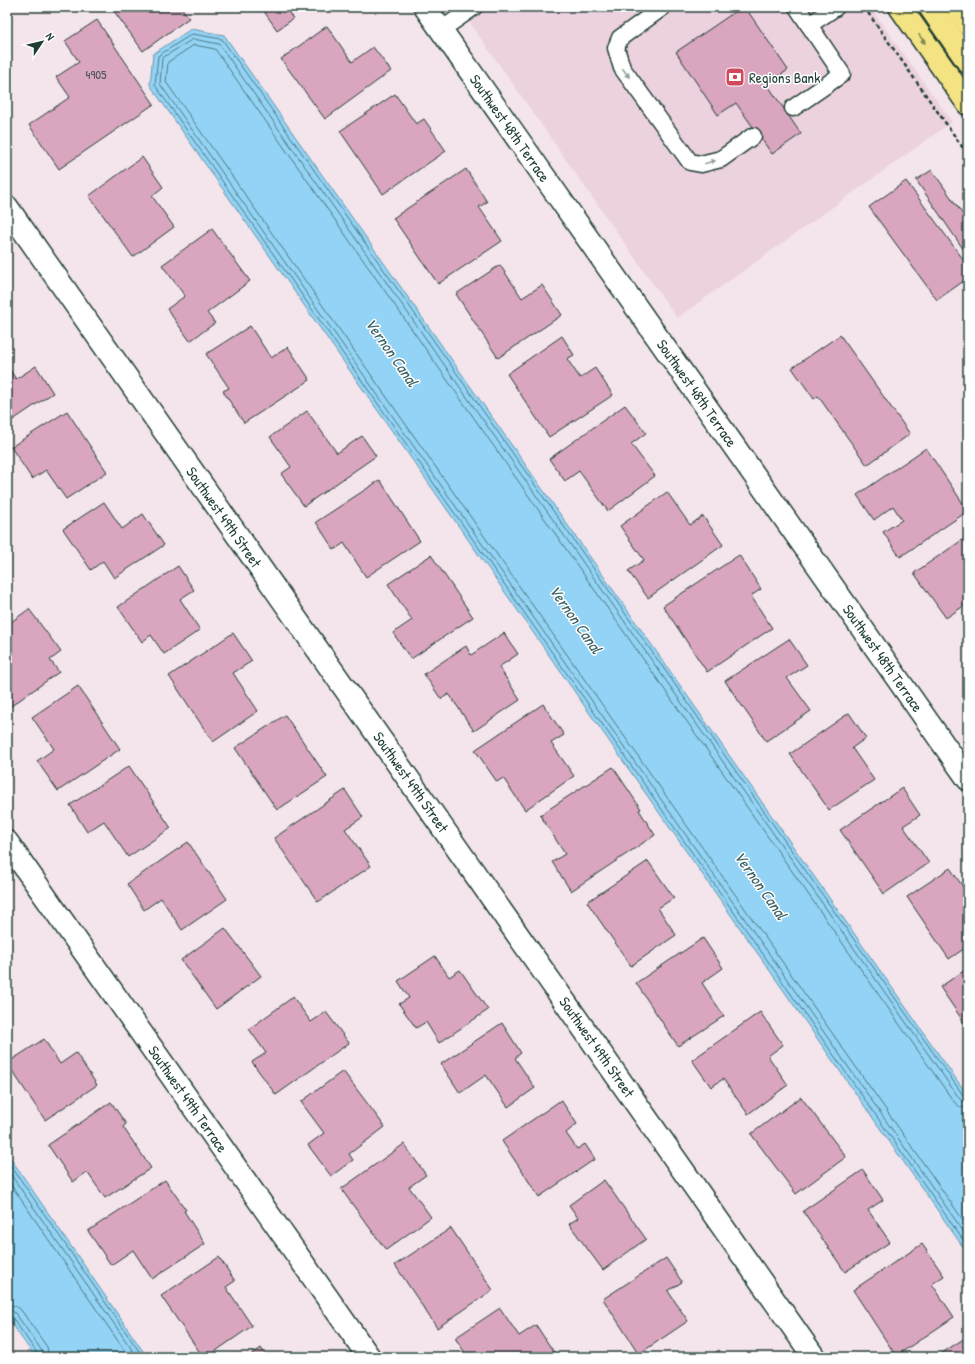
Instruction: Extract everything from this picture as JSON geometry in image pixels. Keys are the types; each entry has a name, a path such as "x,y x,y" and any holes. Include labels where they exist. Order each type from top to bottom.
{"main road":[{"path":"900,7 968,104"},
{"path":"930,7 968,62"},
{"path":"956,7 968,24"}],"street":[{"name":"Southwest 48th Terrace","path":"426,7 968,779"},
{"name":"Southwest 49th Street","path":"7,207 814,1357"},
{"name":"Southwest 49th Terrace","path":"7,842 369,1357"}],"lane":[{"path":"441,30 474,7"},
{"path":"663,7 620,38 616,48 622,68 690,162 701,164 721,159 753,136"},
{"path":"793,108 842,74 797,7"},
{"path":"809,25 836,7"}],"path":[{"path":"864,7 968,155"}],"shaded area":[{"path":"459,7 870,7 952,122 677,318"}],"water":[{"name":"Vernon Canal","path":"191,29 224,35 968,1096 968,1254 150,85 153,54"},
{"path":"7,1153 147,1357 35,1357 7,1317"}],"building":[{"path":"111,7 181,7 189,18 143,51"},
{"path":"261,7 294,7 288,11 293,19 277,30"},
{"name":"Regions Bank","path":"742,7 745,7 788,70 767,84 801,134 772,154 736,103 718,115 676,52"},
{"path":"97,20 154,104 59,169 29,125 70,97 56,77 79,62 65,41"},
{"path":"327,26 352,62 373,47 391,71 325,119 281,59"},
{"path":"395,94 416,124 424,119 446,151 383,194 340,131"},
{"path":"142,157 163,187 152,196 174,227 133,257 89,196"},
{"path":"466,169 487,202 479,207 502,241 438,284 393,218"},
{"path":"932,170 968,222 968,256 916,180"},
{"path":"906,181 968,266 968,278 937,300 869,207"},
{"path":"212,229 250,281 207,313 215,323 190,341 167,309 185,296 162,265"},
{"path":"500,265 522,298 542,285 562,315 498,358 456,294"},
{"path":"250,326 271,358 288,347 310,380 244,423 223,391 229,388 206,354"},
{"path":"840,335 910,434 867,465 818,396 814,399 792,368"},
{"path":"562,336 574,355 567,359 580,378 595,368 613,395 549,437 507,374"},
{"path":"7,366 16,379 36,366 53,393 7,424"},
{"path":"625,405 646,433 631,444 655,476 608,511 579,471 565,481 549,459"},
{"path":"67,411 107,472 66,499 46,470 32,479 11,447"},
{"path":"307,411 337,453 362,436 376,456 304,506 281,474 291,467 270,437"},
{"path":"926,448 968,511 900,557 883,532 902,520 893,506 874,520 857,495"},
{"path":"380,480 420,541 366,577 344,543 334,550 316,522"},
{"path":"667,492 690,525 703,516 723,545 648,598 628,571 644,560 620,526"},
{"path":"104,502 122,529 143,514 164,545 114,578 103,561 91,570 63,529"},
{"path":"968,536 968,603 946,618 914,573"},
{"path":"431,555 473,617 411,659 393,633 412,620 388,584"},
{"path":"739,555 761,589 751,596 772,628 707,672 663,606"},
{"path":"178,566 194,590 180,599 200,630 164,654 151,635 142,642 118,607"},
{"path":"29,609 61,652 50,660 59,672 7,709 7,625"},
{"path":"233,633 252,661 233,673 258,711 213,742 169,676"},
{"path":"504,633 518,654 499,667 520,700 474,731 449,694 441,699 424,674 466,646 471,655"},
{"path":"789,639 807,665 787,678 811,711 766,741 725,681"},
{"path":"78,686 120,749 58,791 37,761 54,749 32,717"},
{"path":"543,704 564,735 551,743 574,776 525,810 503,778 497,782 475,750"},
{"path":"849,713 866,738 852,748 874,780 829,810 790,754"},
{"path":"285,715 327,777 277,810 235,748"},
{"path":"129,766 171,828 128,857 104,821 87,832 70,805"},
{"path":"613,767 641,809 639,810 655,835 571,891 552,862 565,854 540,815"},
{"path":"902,788 920,815 903,826 929,863 884,894 840,830"},
{"path":"345,790 363,817 345,829 371,866 318,902 274,838"},
{"path":"188,842 227,899 182,930 161,898 144,910 127,884"},
{"path":"648,861 674,898 658,908 676,935 631,966 587,902"},
{"path":"950,868 968,894 968,946 949,959 907,897"},
{"path":"225,928 261,976 216,1009 181,960"},
{"path":"703,938 723,968 702,983 724,1016 678,1046 636,983"},
{"path":"435,956 449,977 460,970 488,1010 439,1043 426,1022 416,1028 399,1004 409,998 398,981"},
{"path":"968,968 968,1022 965,1024 940,987"},
{"path":"293,997 311,1022 326,1012 349,1043 276,1095 252,1062 266,1053 249,1029"},
{"path":"760,1012 783,1045 768,1056 788,1085 748,1114 723,1079 711,1087 692,1060"},
{"path":"502,1023 521,1053 515,1058 535,1088 508,1107 486,1075 460,1093 441,1064"},
{"path":"44,1039 60,1064 76,1053 97,1085 45,1120 7,1063"},
{"path":"343,1071 385,1127 349,1154 353,1160 331,1176 308,1145 324,1133 301,1102"},
{"path":"801,1097 846,1157 796,1194 751,1134"},
{"path":"561,1100 577,1124 566,1133 577,1149 585,1144 595,1159 539,1197 502,1141"},
{"path":"111,1102 126,1124 123,1127 151,1168 105,1198 87,1172 73,1182 48,1145"},
{"path":"404,1144 426,1175 409,1187 431,1217 386,1250 341,1189"},
{"path":"863,1170 883,1200 868,1210 890,1242 845,1272 803,1211"},
{"path":"165,1180 186,1210 184,1211 205,1244 152,1279 133,1250 111,1265 88,1231"},
{"path":"604,1180 646,1239 603,1270 569,1224 578,1218 569,1205"},
{"path":"451,1228 493,1290 437,1328 395,1265"},
{"path":"922,1244 944,1276 932,1284 954,1317 896,1356 853,1290"},
{"path":"219,1257 235,1281 226,1287 252,1326 207,1357 203,1357 161,1296"},
{"path":"666,1258 682,1282 668,1291 688,1321 639,1354 603,1299"},
{"path":"500,1308 519,1336 536,1325 557,1357 468,1357 455,1338"},
{"path":"968,1336 968,1357 936,1357"},
{"path":"261,1348 267,1357 248,1357"},
{"path":"719,1350 724,1357 709,1357"}],"place":[{"name":"Regions Bank","path":"735,77"}]}
